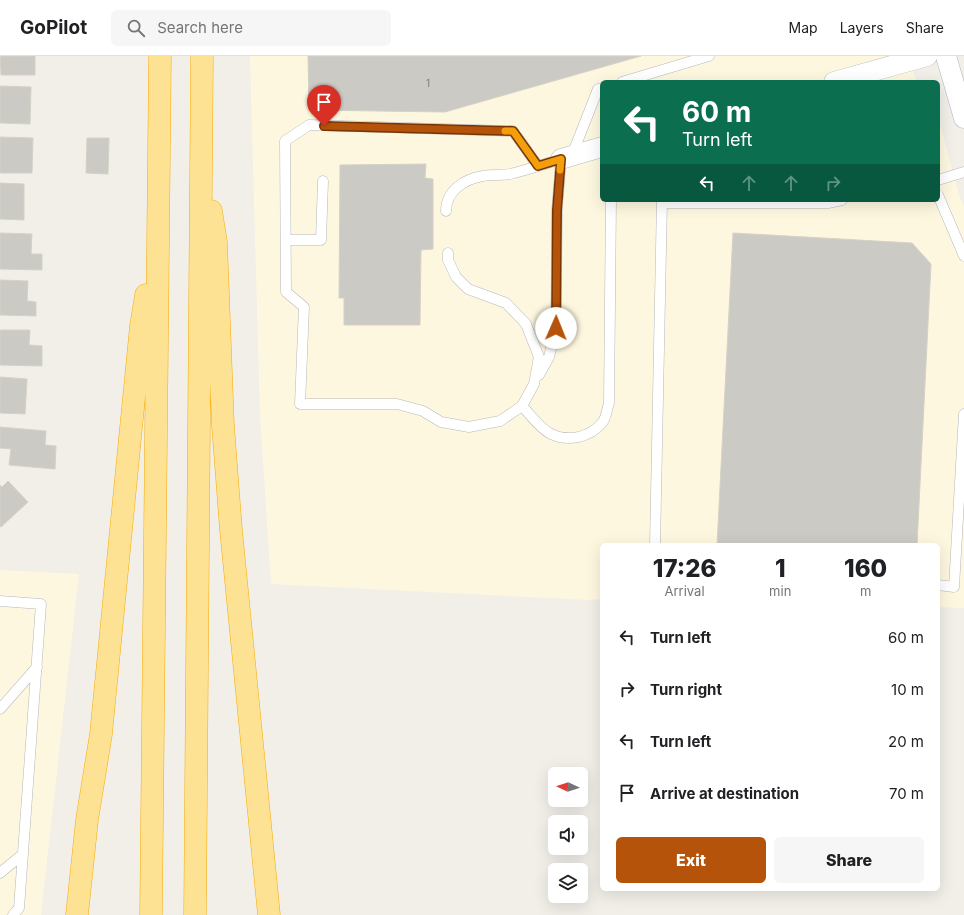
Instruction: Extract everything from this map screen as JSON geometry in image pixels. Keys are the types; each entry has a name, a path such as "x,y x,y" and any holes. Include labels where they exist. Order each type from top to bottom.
{"highway":[{"path":"151,915 160,56"},
{"path":"195,915 202,56"},
{"path":"201,147 216,242 225,448 269,915"},
{"path":"77,915 87,820 101,734 141,326 158,233"}],"street":[{"path":"841,80 927,56"},
{"path":"946,56 964,118"},
{"path":"566,157 600,148"}],"lane":[{"path":"629,80 709,56"},
{"path":"538,166 513,131 309,125 285,141 286,292 304,307 300,404 398,404 423,411 441,422 469,427 500,421 522,406 549,356 556,328 557,210 566,157 598,89 600,88"},
{"path":"446,211 448,199 451,193 464,182 482,176 508,175 566,157"},
{"path":"940,179 964,172"},
{"path":"286,240 322,240 322,181"},
{"path":"940,199 964,256"},
{"path":"522,406 538,424 550,434 568,439 587,434 603,423 609,403 611,202"},
{"path":"656,543 662,202"},
{"path":"745,202 833,202"},
{"path":"448,252 448,260 456,277 468,289 506,303 526,324 539,357 534,384"},
{"path":"940,585 954,586 964,414"},
{"path":"0,601 41,604 19,908 13,915"},
{"path":"0,709 37,667"},
{"path":"0,872 23,854"}],"shaded area":[{"path":"250,56 907,56 916,80 600,80 600,202 940,202 940,124 959,195 964,207 964,608 940,607 940,543 600,543 600,599 590,600 271,584 260,416"},
{"path":"0,570 79,574 41,915 0,915"}],"building":[{"path":"0,56 35,56 35,75 1,75"},
{"path":"308,56 641,56 445,112 309,110"},
{"path":"0,86 31,87 30,124 0,123"},
{"path":"0,137 33,138 32,173 0,173"},
{"path":"87,138 109,138 108,174 86,173"},
{"path":"426,164 425,178 433,179 433,249 421,250 420,325 344,325 344,298 339,298 340,165"},
{"path":"0,183 24,184 24,220 0,219"},
{"path":"0,233 32,234 31,254 42,254 42,270 0,269"},
{"path":"733,233 912,243 931,264 917,543 717,543"},
{"path":"0,280 28,281 27,301 36,302 36,316 0,315"},
{"path":"0,330 30,330 29,345 42,346 42,366 0,365"},
{"path":"0,377 27,379 25,414 0,413"},
{"path":"0,427 46,431 45,445 56,446 55,469 9,465 11,449 0,448"},
{"path":"8,481 28,502 1,527 0,485 2,487"}],"slow traffic":[{"path":"505,131 513,131 538,166 561,159 560,170"}],"route":[{"path":"324,126 513,131 538,166 561,159 557,210 556,328"}]}
